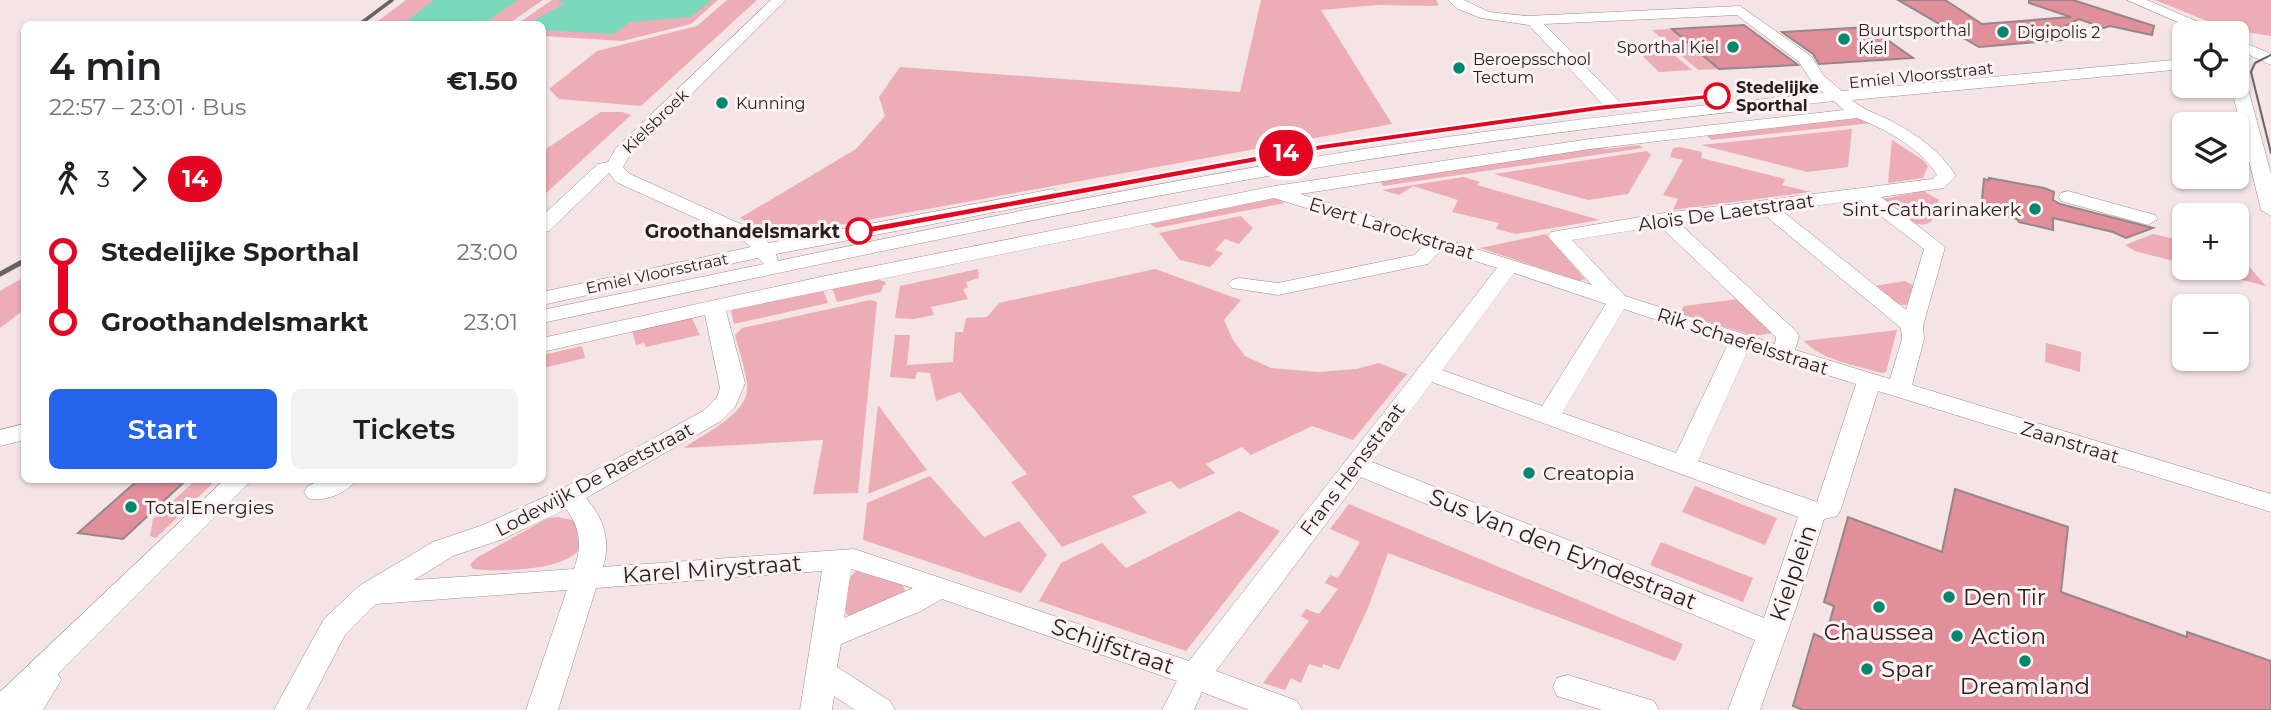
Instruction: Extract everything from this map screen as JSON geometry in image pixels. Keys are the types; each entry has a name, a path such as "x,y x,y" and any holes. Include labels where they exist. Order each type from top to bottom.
{"street":[{"name":"Kielsbroek","path":"769,259 747,234 623,178 614,167 622,152 779,0"},
{"path":"1455,0 1462,7 1513,20 1534,22 1740,5 1805,59 1812,72 1831,91"},
{"path":"2133,0 2176,21"},
{"path":"2133,0 2186,21"},
{"path":"1534,22 1614,106"},
{"name":"Emiel Vloorsstraat","path":"546,316 769,259 827,257 1175,187 1364,155 1831,91 2172,51"},
{"path":"2249,51 2270,56"},
{"name":"Emiel Vloorsstraat","path":"546,298 769,259 1271,155 1614,106 2172,65"},
{"path":"2146,67 2172,70"},
{"name":"Emiel Vloorsstraat","path":"1831,91 1858,113"},
{"path":"2239,98 2271,210"},
{"path":"1858,113 1884,124 1935,159 1947,176 1937,184"},
{"name":"Emiel Vloorsstraat","path":"546,344 882,271 1275,192 1590,144 1858,113"},
{"path":"546,224 604,168 614,167"},
{"name":"Aloïs De Laetstraat","path":"1558,236 1664,219 1937,184"},
{"name":"Evert Larockstraat","path":"1275,192 1510,265"},
{"path":"1865,194 1935,247 1912,326 1913,339 1899,389"},
{"path":"2068,197 2148,219"},
{"path":"1765,206 1912,326"},
{"path":"1664,219 1788,336 1783,354"},
{"name":"Rik Schaefelsstraat","path":"1558,236 1618,301"},
{"path":"1239,284 1278,289 1421,260 1439,242"},
{"name":"Emiel Vloorsstraat","path":"827,257 882,271"},
{"name":"Rik Schaefelsstraat","path":"1510,265 1869,381"},
{"name":"Frans Hensstraat","path":"1178,710 1195,675 1510,265"},
{"path":"1548,416 1618,301"},
{"name":"Lodewijk De Raetstraat","path":"290,710 334,627 369,594 443,549 493,532 569,496 712,416 725,404 732,393 733,383 714,307"},
{"path":"1683,465 1741,341"},
{"path":"1426,372 1813,512 1828,509 1869,381"},
{"name":"Zaanstraat","path":"1869,381 2271,503"},
{"path":"0,439 21,433"},
{"name":"Sus Van den Eyndestraat","path":"1355,465 1772,634"},
{"path":"2,710 236,483"},
{"path":"317,492 336,483"},
{"path":"542,710 594,551 593,533 587,515 569,496"},
{"name":"Kielplein","path":"1744,710 1813,512"},
{"path":"816,710 838,560"},
{"name":"Schijfstraat","path":"838,560 871,563 1195,675 1286,710"},
{"name":"Karel Mirystraat","path":"586,580 626,574 838,560"},
{"path":"369,594 586,580"},
{"path":"827,637 911,603 939,587"},
{"path":"26,710 74,640"},
{"path":"822,672 879,710"},
{"path":"1568,687 1643,710"}],"shaded area":[{"path":"406,0 443,0 418,21 378,21"},
{"path":"434,0 518,0 487,21 407,21"},
{"path":"498,0 543,0 512,21 467,21"},
{"path":"552,0 718,0 691,24 622,41 546,36 546,21 521,21"},
{"path":"712,0 690,17 630,22 614,34 546,30 546,21 533,21 566,3 558,2"},
{"path":"727,0 757,0 641,106 559,99 549,89 597,51 697,26"},
{"path":"1261,0 1436,0 1439,5 1435,6 1377,5 1321,10 1392,124 774,237 740,218 856,149 885,116 879,97 900,67 1240,92"},
{"path":"2155,0 2271,0 2271,36 2249,32 2249,21 2207,21"},
{"path":"1672,29 1718,69 1698,70 1652,30"},
{"path":"1659,42 1692,70 1659,72 1629,43"},
{"path":"601,112 631,115 546,193 546,149"},
{"path":"1853,117 1873,123 1712,140 1703,133"},
{"path":"1852,129 1848,167 1807,172 1701,145"},
{"path":"1892,140 1928,166 1923,178 1888,183"},
{"path":"1639,145 1643,148 1383,186 1380,181 1600,146 1605,149"},
{"path":"1673,148 1702,152 1701,158 1785,179 1782,185 1811,192 1673,210 1678,199 1663,195 1683,160 1670,157"},
{"path":"1647,151 1651,155 1628,194 1588,200 1494,174"},
{"path":"1464,177 1480,182 1477,185 1600,220 1516,234 1496,229 1499,223 1452,212 1458,200 1413,186 1399,195 1382,190"},
{"path":"1924,191 1939,200 1931,222 1925,224 1911,222 1882,199"},
{"path":"1273,197 1285,203 1156,228 1150,224 1152,221"},
{"path":"1241,216 1253,228 1239,244 1225,239 1215,250 1223,253 1210,267 1180,260 1159,233"},
{"path":"1546,234 1585,279 1579,281 1480,248"},
{"path":"2153,234 2172,238 2172,261 2135,251 2125,245"},
{"path":"2249,267 2266,286 2243,280 2249,280"},
{"path":"978,269 979,278 966,282 968,288 963,289 968,299 931,307 934,315 914,319 895,318 900,286"},
{"path":"1155,269 1241,300 1224,320 1233,340 1245,356 1271,368 1318,372 1356,369 1379,363 1407,374 1353,440 1312,426 1251,455 1242,447 1206,464 1215,473 1179,489 1171,481 1132,496 1147,513 1062,547 1011,482 1027,474 960,392 936,401 930,373 917,372 915,379 890,377 895,335 910,335 907,365 953,362 955,332 963,332 966,318 987,317 999,303"},
{"path":"875,278 885,282 881,292 837,302 831,285"},
{"path":"21,279 21,312 0,328 0,291"},
{"path":"1905,281 1913,285 1907,305 1895,304 1875,286"},
{"path":"822,287 828,303 734,324 731,311 736,307"},
{"path":"1738,299 1773,333 1754,336 1680,313 1684,306"},
{"path":"870,300 877,302 858,493 813,494 823,440 684,448 724,422 742,405 747,384 735,335 742,328"},
{"path":"692,318 700,335 646,347 644,343 636,345 632,330"},
{"path":"1897,330 1886,372 1881,373 1830,358 1804,341"},
{"path":"2046,343 2081,352 2080,372 2045,362"},
{"path":"582,346 585,358 546,367 546,354"},
{"path":"878,405 927,470 868,494"},
{"path":"930,476 984,537 1019,521 1047,555 1021,593 863,540 867,503"},
{"path":"193,483 213,483 156,538 150,536 153,519"},
{"path":"1695,486 1777,518 1765,545 1682,512"},
{"path":"1349,504 1683,644 1675,661 1388,553 1368,608 1339,670 1323,664 1322,668 1309,664 1301,683 1291,678 1285,690 1263,683 1309,621 1301,616 1306,609 1319,614 1338,589 1325,583 1330,575 1338,578 1360,542 1330,529"},
{"path":"1239,511 1280,531 1186,651 1039,601 1061,563 1102,543 1126,568"},
{"path":"548,518 576,521 579,550 571,557 545,566 513,570 473,569 470,564"},
{"path":"1661,542 1753,578 1743,602 1650,565"},
{"path":"856,571 902,585 905,590 901,597 858,616 847,615 844,610 849,578"}],"building":[{"path":"1898,0 1945,0 1982,24 2071,17 2029,3 2029,0 2073,0 2154,26 2152,35 2110,26 2104,28 2079,19 2049,34 2061,40 1979,47"},
{"name":"Sporthal Kiel","path":"1744,25 1798,65 1719,69 1672,29"},
{"name":"Buurtsporthal Kiel","path":"1869,27 1913,58 1819,64 1813,54 1782,32"},
{"name":"Sint-Catharinakerk","path":"1984,179 2044,188 2054,192 2053,200 2060,204 2153,228 2126,238 2113,232 2053,218 2053,230 2019,222 2017,219 1981,210"},
{"name":"TotalEnergies","path":"135,483 183,483 123,539 78,533"},
{"name":"Den Tir","path":"1955,489 2068,527 2061,592 2187,637 2187,632 2271,661 2271,710 1803,710 1793,706 1814,634 1825,639 1834,606 1824,602 1848,517 1942,552"}],"tram line":[{"path":"2271,55 2255,63 2251,72 2271,153"}],"railway":[{"path":"364,21 392,0"},
{"path":"0,274 21,263"}],"bus line":[{"name":"14","path":"859,231 1322,147 1598,108 1717,96"}],"place":[{"name":"Digipolis 2","path":"2003,32"},
{"name":"Buurtsporthal Kiel","path":"1844,39"},
{"name":"Sporthal Kiel","path":"1733,47"},
{"name":"Beroepsschool Tectum","path":"1459,68"},
{"name":"Stedelijke Sporthal","path":"1717,96"},
{"name":"Kunning","path":"722,103"},
{"name":"Sint-Catharinakerk","path":"2035,209"},
{"name":"Groothandelsmarkt","path":"859,231"},
{"name":"Creatopia","path":"1529,473"},
{"name":"TotalEnergies","path":"131,507"},
{"name":"Den Tir","path":"1949,597"},
{"name":"Chaussea","path":"1879,607"},
{"name":"Action","path":"1957,636"},
{"name":"Dreamland","path":"2025,661"},
{"name":"Spar","path":"1867,669"}]}
